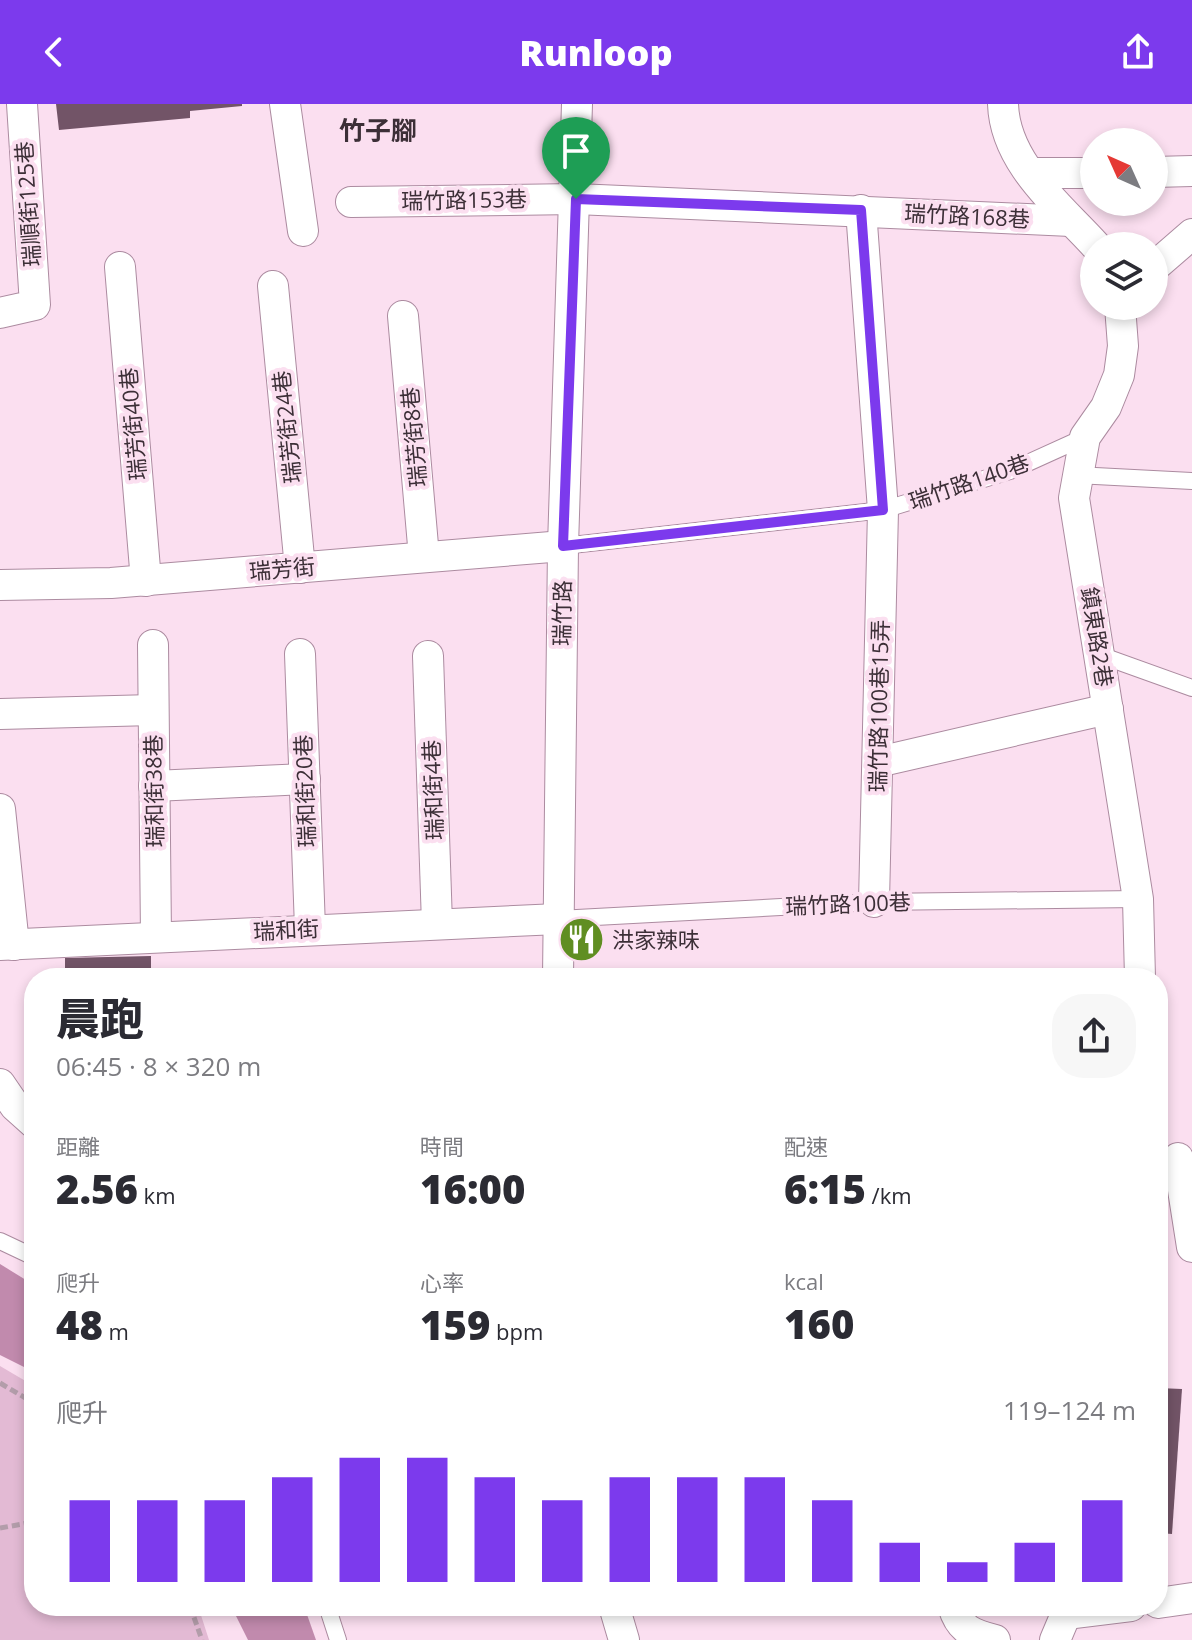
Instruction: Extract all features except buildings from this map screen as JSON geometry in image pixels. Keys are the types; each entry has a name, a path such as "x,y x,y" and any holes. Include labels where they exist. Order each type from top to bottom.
{"street":[{"path":"285,104 303,231"},
{"name":"瑞竹路","path":"558,968 563,546 577,104"},
{"path":"1003,104 1012,143 1030,173 1082,232"},
{"name":"瑞順街125巷","path":"0,313 35,305 15,108"},
{"path":"1168,172 1192,171"},
{"path":"1030,173 1080,173"},
{"name":"瑞竹路153巷","path":"351,202 576,199"},
{"name":"瑞竹路168巷","path":"576,199 1071,221"},
{"name":"瑞竹路100巷15弄","path":"861,210 883,510 874,902"},
{"path":"1168,255 1192,234"},
{"name":"瑞芳街40巷","path":"120,267 146,581"},
{"name":"瑞芳街24巷","path":"273,286 300,568"},
{"name":"瑞芳街8巷","path":"403,316 424,557"},
{"name":"鎮東路2巷","path":"1121,320 1123,346 1119,375 1106,407 1085,437 1074,498 1138,899 1140,968"},
{"name":"瑞芳街","path":"0,585 146,581 563,546"},
{"name":"瑞和街38巷","path":"153,645 156,937"},
{"name":"瑞和街20巷","path":"300,654 310,928"},
{"name":"瑞和街4巷","path":"428,656 437,924"},
{"path":"878,762 1108,709"},
{"path":"0,714 153,710"},
{"path":"154,786 305,779"},
{"name":"瑞和街","path":"0,809 7,945 310,928 558,919"},
{"path":"0,1084 24,1114"},
{"path":"1176,1158 1192,1247"},
{"path":"1168,1602 1192,1598"},
{"path":"617,1616 624,1640"},
{"path":"956,1616 970,1634 995,1640"},
{"path":"1062,1620 1082,1616"}],"lane":[{"name":"瑞竹路140巷","path":"563,546 883,510 1010,471 1085,437"},
{"path":"1076,475 1192,481"},
{"path":"1100,655 1192,688"},
{"name":"瑞竹路100巷","path":"558,919 874,902 1138,899"},
{"path":"0,1241 24,1252"},
{"path":"330,1616 338,1640"}],"path":[{"path":"0,1383 24,1397"},
{"path":"0,1528 24,1524"},
{"path":"194,1616 202,1640"}],"shaded area":[{"path":"0,1264 24,1279 24,1367 0,1355"},
{"path":"0,1366 24,1380 24,1616 201,1616 209,1640 0,1640"},
{"path":"236,1616 308,1616 316,1640 248,1640"}],"place":[{"name":"洪家辣味","path":"581,940"}],"district":[{"name":"竹子腳","path":"378,131"}],"route":[{"path":"576,199 861,210 883,510 563,546 576,199"}]}
